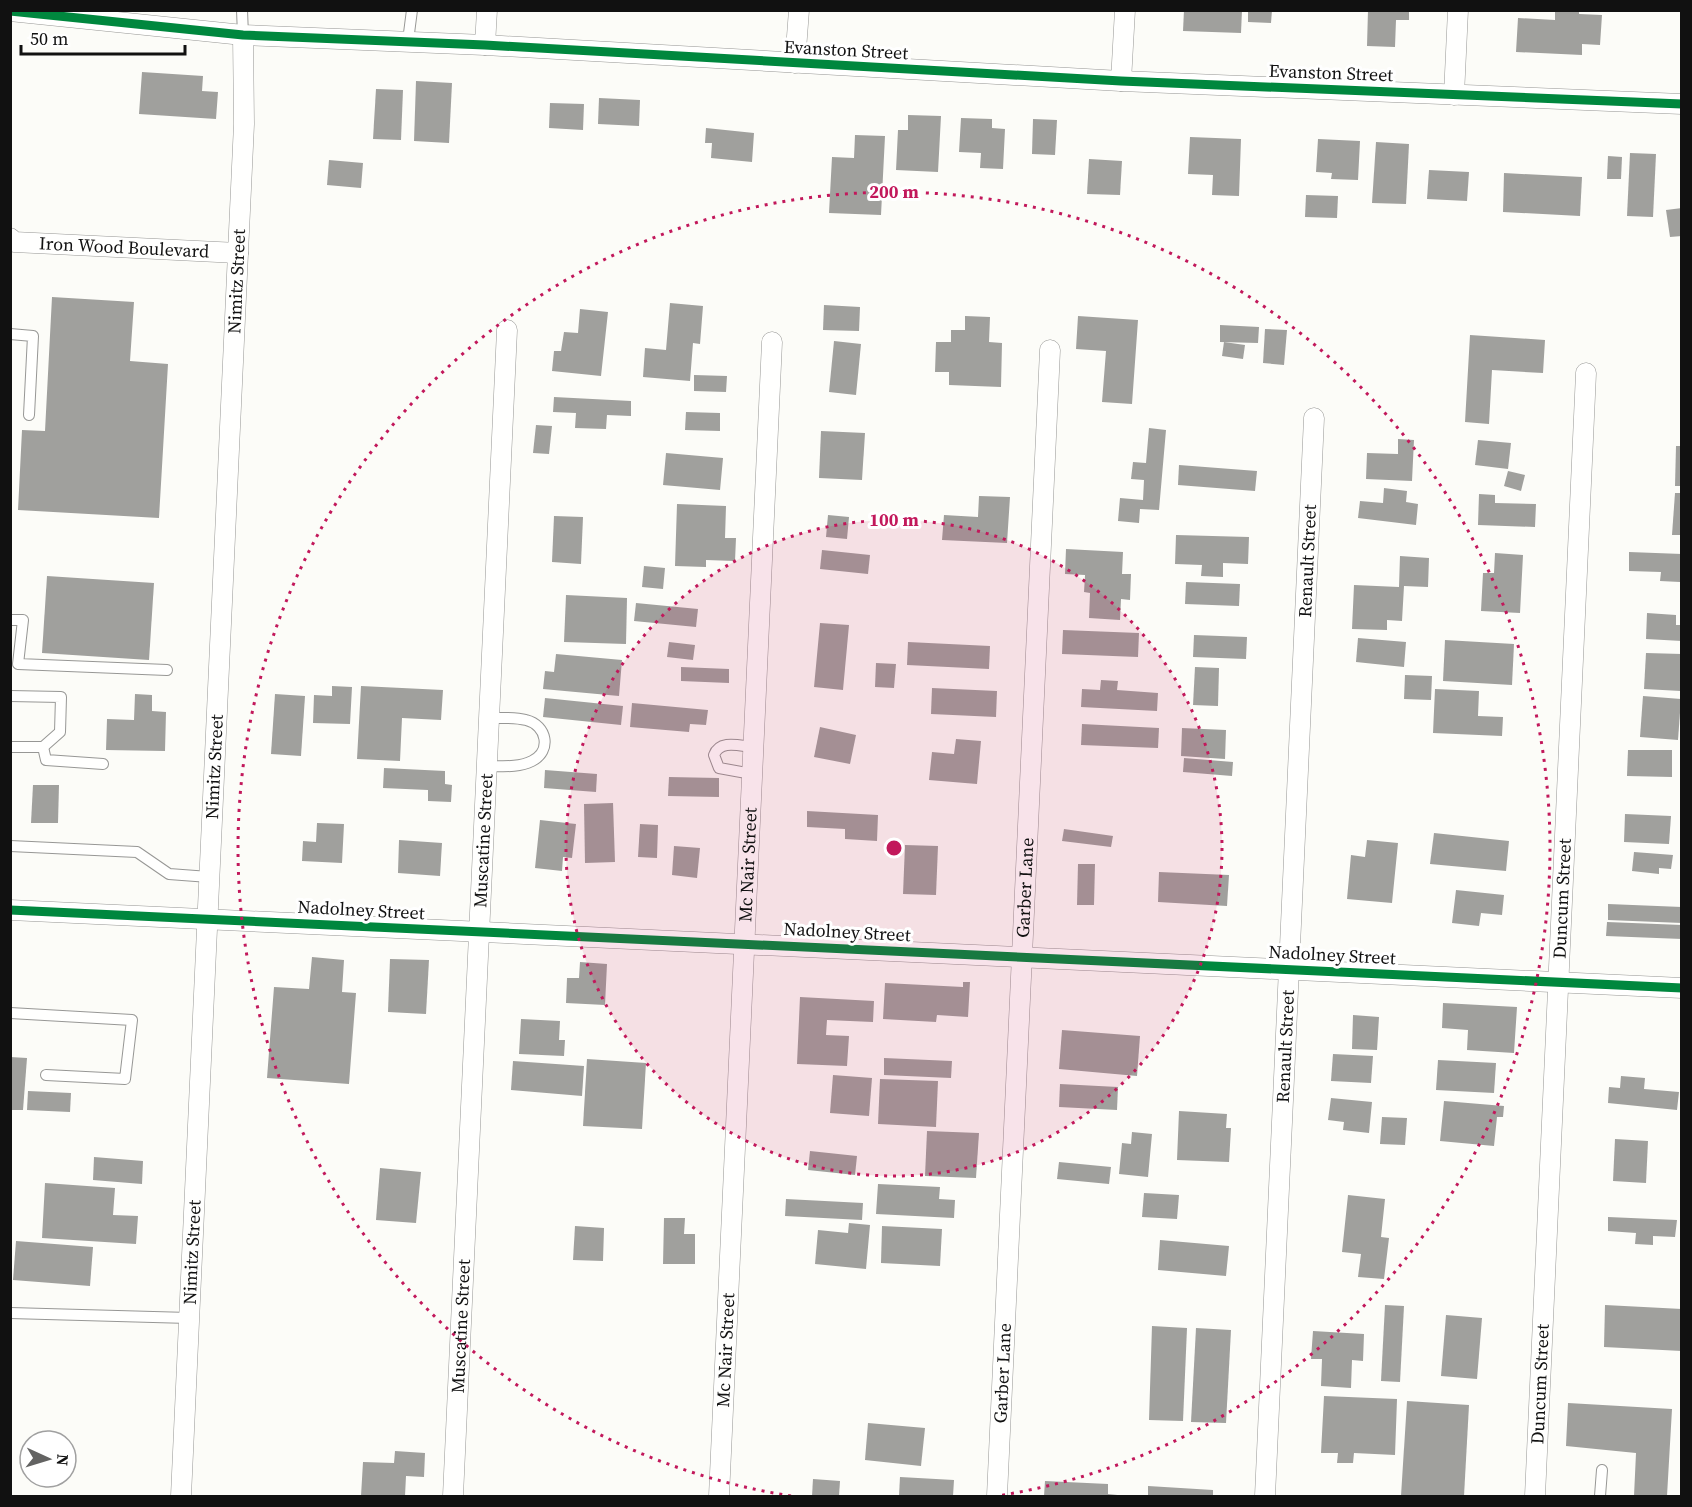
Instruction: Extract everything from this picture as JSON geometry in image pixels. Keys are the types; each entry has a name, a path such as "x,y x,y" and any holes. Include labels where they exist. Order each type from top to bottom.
{"street":[{"path":"485,45 487,10"},
{"path":"795,63 799,10"},
{"path":"1121,81 1125,10"},
{"path":"1454,94 1458,10"},
{"name":"Evanston Street","path":"10,12 243,35 485,45 1121,81 1682,104"},
{"name":"Nimitz Street","path":"181,1497 244,124 243,35"},
{"name":"Iron Wood Boulevard","path":"10,238 14,242 238,253"},
{"name":"Muscatine Street","path":"453,1497 507,330"},
{"name":"Mc Nair Street","path":"719,1497 772,342"},
{"name":"Garber Lane","path":"997,1497 1050,350"},
{"name":"Duncum Street","path":"1535,1497 1586,373"},
{"name":"Renault Street","path":"1266,1496 1314,418"},
{"name":"Nadolney Street","path":"10,910 1682,988"}],"lane":[{"path":"242,10 243,35"},
{"path":"408,41 412,10"},
{"path":"10,334 33,336 29,415"},
{"path":"10,620 23,620 18,664 167,670"},
{"path":"10,696 61,697 60,732 43,747 10,747"},
{"path":"487,766 511,766 532,761 542,755 546,746 544,734 538,725 527,720 489,718"},
{"path":"752,774 718,768 714,762 714,755 722,746 753,747"},
{"path":"43,747 46,760 103,764"},
{"path":"10,846 137,852 169,874 209,877"},
{"path":"10,1013 132,1020 125,1079 46,1075"},
{"path":"10,1314 189,1317"},
{"path":"1600,1497 1602,1470"}],"building":[{"path":"1184,10 1242,10 1241,33 1183,31"},
{"path":"1248,10 1272,10 1271,23 1248,22"},
{"path":"1368,10 1409,10 1409,20 1396,20 1395,47 1367,46"},
{"path":"1555,10 1579,10 1579,14 1602,15 1600,45 1582,44 1582,55 1516,52 1518,18 1555,20"},
{"path":"142,72 203,76 202,91 218,92 216,119 139,114"},
{"path":"416,81 452,83 449,143 414,141"},
{"path":"376,89 403,90 401,140 373,139"},
{"path":"599,98 640,100 639,126 598,124"},
{"path":"550,103 584,104 583,130 549,128"},
{"path":"908,115 941,116 938,172 896,170 898,130 908,130"},
{"path":"961,118 992,119 992,128 1005,129 1003,169 980,168 981,153 959,152"},
{"path":"1033,119 1057,120 1055,155 1032,154"},
{"path":"706,128 754,133 752,162 711,158 712,143 705,143"},
{"path":"855,135 885,136 881,215 829,213 832,157 854,158"},
{"path":"1190,137 1241,139 1239,196 1212,195 1213,175 1188,174"},
{"path":"1318,139 1360,141 1358,180 1331,179 1332,173 1316,172"},
{"path":"1376,142 1409,144 1406,204 1372,203"},
{"path":"1630,153 1656,154 1653,217 1627,216"},
{"path":"1608,156 1622,157 1621,179 1607,179"},
{"path":"1089,159 1122,161 1120,195 1087,194"},
{"path":"329,160 363,163 361,188 327,185"},
{"path":"1429,170 1469,172 1467,201 1427,199"},
{"path":"1504,173 1582,177 1580,216 1503,212"},
{"path":"1306,195 1338,196 1337,218 1305,217"},
{"path":"1682,208 1682,236 1670,237 1666,210"},
{"path":"52,297 134,302 130,361 168,364 159,518 18,510 22,430 45,431"},
{"path":"670,303 703,306 700,344 693,343 690,381 643,377 645,348 666,350"},
{"path":"824,305 860,307 859,331 823,330"},
{"path":"580,309 608,312 601,376 552,371 554,351 561,351 564,332 578,333"},
{"path":"965,316 990,317 989,342 1002,343 1001,387 949,385 949,372 935,372 936,342 951,342 951,330 965,330"},
{"path":"1078,316 1138,320 1132,404 1102,402 1106,351 1076,349"},
{"path":"1220,325 1259,327 1258,343 1220,342"},
{"path":"1265,329 1287,330 1284,365 1263,363"},
{"path":"1470,335 1545,340 1543,373 1492,370 1489,424 1465,422"},
{"path":"834,341 861,344 856,395 829,392"},
{"path":"1224,342 1245,345 1243,359 1222,356"},
{"path":"694,375 727,376 726,392 694,391"},
{"path":"554,397 631,401 631,416 607,415 606,429 575,428 576,413 553,412"},
{"path":"686,412 720,413 720,431 685,430"},
{"path":"536,425 552,426 549,454 533,453"},
{"path":"1149,428 1166,430 1159,510 1140,509 1139,523 1118,521 1120,498 1143,500 1144,480 1131,479 1133,462 1146,463"},
{"path":"821,431 865,433 862,480 819,478"},
{"path":"1398,439 1414,440 1412,481 1366,479 1367,453 1398,454"},
{"path":"1478,440 1511,443 1508,469 1475,465"},
{"path":"1676,446 1682,446 1682,486 1675,486"},
{"path":"666,453 723,458 720,490 663,485"},
{"path":"1179,465 1257,471 1255,491 1178,485"},
{"path":"1508,471 1525,475 1521,491 1504,486"},
{"path":"1384,488 1407,491 1406,502 1418,504 1416,525 1358,518 1360,501 1383,503"},
{"path":"1675,493 1682,493 1682,535 1672,535"},
{"path":"1479,494 1495,495 1495,503 1536,504 1535,527 1478,525"},
{"path":"979,496 1010,497 1007,543 942,540 944,515 978,517"},
{"path":"677,504 726,506 725,538 736,538 735,561 706,560 706,567 675,566"},
{"path":"828,515 849,517 847,539 826,537"},
{"path":"554,516 583,517 581,564 552,562"},
{"path":"1176,535 1249,537 1248,564 1223,563 1223,577 1201,576 1202,565 1175,564"},
{"path":"1066,549 1123,552 1122,574 1131,574 1130,600 1121,599 1120,620 1089,618 1090,593 1084,592 1085,575 1065,574"},
{"path":"822,550 870,555 868,574 820,569"},
{"path":"1629,552 1682,554 1680,582 1660,581 1661,572 1629,571"},
{"path":"1495,553 1523,555 1520,613 1481,611 1483,573 1494,573"},
{"path":"1400,556 1429,558 1428,587 1404,586 1402,621 1387,620 1387,630 1352,629 1354,585 1399,587"},
{"path":"644,566 665,568 663,589 642,587"},
{"path":"47,576 154,583 149,660 42,653"},
{"path":"1186,582 1240,584 1239,606 1185,604"},
{"path":"566,595 627,598 626,644 564,642"},
{"path":"636,603 698,609 696,627 634,621"},
{"path":"1647,613 1676,615 1676,625 1682,625 1682,641 1646,639"},
{"path":"820,623 849,625 843,690 814,687"},
{"path":"1063,630 1139,633 1138,657 1062,654"},
{"path":"1194,635 1247,637 1246,659 1193,657"},
{"path":"1358,638 1406,642 1404,667 1356,662"},
{"path":"1445,640 1514,644 1512,685 1443,681"},
{"path":"669,642 695,645 693,660 667,657"},
{"path":"908,642 990,646 989,669 907,665"},
{"path":"1646,653 1682,654 1681,691 1644,689"},
{"path":"556,654 622,660 619,696 543,689 545,671 554,672"},
{"path":"876,663 896,664 894,688 875,687"},
{"path":"681,667 729,669 729,683 681,681"},
{"path":"1195,667 1219,668 1218,706 1193,705"},
{"path":"1405,675 1432,676 1431,700 1404,699"},
{"path":"1101,680 1118,681 1117,690 1158,693 1157,711 1081,707 1082,689 1100,690"},
{"path":"332,686 352,687 350,724 313,723 314,695 332,696"},
{"path":"361,686 443,690 441,720 402,718 400,761 357,759"},
{"path":"932,688 997,691 996,717 931,714"},
{"path":"1435,689 1479,691 1478,716 1503,717 1502,736 1433,733"},
{"path":"135,694 152,695 152,711 166,712 165,751 106,750 107,719 134,720"},
{"path":"275,694 305,696 301,756 271,754"},
{"path":"1643,696 1681,699 1678,740 1640,737"},
{"path":"545,698 623,706 621,725 543,717"},
{"path":"632,703 708,710 706,725 690,724 689,732 630,727"},
{"path":"1082,724 1159,728 1158,748 1081,745"},
{"path":"820,727 856,735 850,764 814,757"},
{"path":"1182,728 1226,730 1225,759 1181,756"},
{"path":"956,739 981,741 977,784 929,780 932,752 954,754"},
{"path":"1628,750 1672,750 1672,777 1627,776"},
{"path":"1184,758 1233,762 1232,776 1183,772"},
{"path":"384,768 445,771 445,784 452,785 451,802 428,801 428,790 383,788"},
{"path":"545,770 597,774 596,792 544,788"},
{"path":"669,777 719,778 719,797 668,796"},
{"path":"33,785 59,785 58,823 31,823"},
{"path":"613,803 615,862 585,863 584,804"},
{"path":"807,811 878,815 877,841 845,839 845,829 807,827"},
{"path":"1625,814 1671,816 1669,844 1624,842"},
{"path":"540,820 576,824 572,858 563,857 562,871 535,868"},
{"path":"317,823 344,824 342,863 302,861 303,841 316,842"},
{"path":"640,824 658,825 657,858 638,857"},
{"path":"1064,829 1113,836 1111,847 1062,841"},
{"path":"1434,833 1509,841 1506,871 1430,864"},
{"path":"399,840 442,843 440,876 398,873"},
{"path":"1367,840 1398,843 1392,903 1347,899 1351,855 1365,857"},
{"path":"905,845 938,846 936,895 903,894"},
{"path":"674,846 700,848 697,878 672,875"},
{"path":"1634,852 1673,855 1671,869 1659,868 1659,874 1632,871"},
{"path":"1078,864 1095,864 1094,905 1077,905"},
{"path":"1159,872 1229,875 1227,906 1158,902"},
{"path":"1456,890 1504,895 1502,915 1481,913 1479,926 1452,923"},
{"path":"1608,904 1682,907 1682,923 1608,920"},
{"path":"1607,922 1682,925 1682,939 1606,936"},
{"path":"312,957 344,960 342,992 356,993 349,1084 267,1078 274,987 309,989"},
{"path":"390,959 429,960 426,1014 388,1012"},
{"path":"580,962 607,964 605,1005 566,1003 567,978 579,978"},
{"path":"963,982 970,982 968,1017 937,1015 936,1022 883,1019 885,983 963,987"},
{"path":"800,997 874,1001 873,1022 827,1020 826,1035 849,1036 847,1066 797,1064"},
{"path":"1443,1003 1517,1007 1514,1053 1467,1050 1468,1030 1442,1028"},
{"path":"1353,1015 1379,1017 1377,1050 1352,1049"},
{"path":"521,1019 560,1021 559,1040 565,1040 564,1056 519,1054"},
{"path":"1062,1030 1140,1036 1137,1076 1059,1069"},
{"path":"1333,1054 1373,1056 1371,1083 1331,1081"},
{"path":"10,1057 27,1058 23,1110 10,1110"},
{"path":"884,1058 952,1061 951,1078 884,1075"},
{"path":"587,1059 646,1063 642,1129 583,1126"},
{"path":"1438,1060 1496,1063 1494,1093 1436,1090"},
{"path":"513,1061 584,1066 582,1096 511,1090"},
{"path":"833,1075 872,1078 869,1116 830,1113"},
{"path":"1621,1076 1645,1078 1644,1089 1679,1092 1677,1110 1608,1103 1609,1087 1620,1088"},
{"path":"880,1079 938,1081 936,1127 878,1124"},
{"path":"1060,1084 1118,1087 1117,1110 1059,1107"},
{"path":"28,1091 71,1093 70,1112 27,1110"},
{"path":"1331,1098 1372,1102 1369,1133 1343,1130 1344,1122 1328,1120"},
{"path":"1444,1101 1504,1106 1503,1117 1497,1117 1494,1146 1440,1141"},
{"path":"1179,1111 1227,1114 1226,1128 1231,1128 1229,1162 1177,1160"},
{"path":"1382,1117 1407,1118 1405,1145 1380,1144"},
{"path":"927,1131 979,1133 976,1178 925,1176"},
{"path":"1132,1132 1152,1134 1148,1177 1119,1174 1122,1143 1131,1144"},
{"path":"1615,1139 1648,1141 1646,1183 1613,1181"},
{"path":"810,1151 857,1156 855,1175 808,1170"},
{"path":"94,1157 143,1161 142,1184 93,1180"},
{"path":"1059,1162 1111,1167 1109,1184 1057,1179"},
{"path":"380,1168 421,1172 416,1223 376,1220"},
{"path":"45,1183 115,1188 113,1215 138,1216 136,1244 42,1238"},
{"path":"878,1184 940,1187 939,1199 955,1200 954,1218 876,1214"},
{"path":"1144,1193 1179,1195 1177,1219 1142,1217"},
{"path":"1348,1195 1385,1199 1381,1237 1389,1238 1384,1279 1358,1277 1361,1254 1342,1252"},
{"path":"786,1199 863,1203 862,1220 785,1216"},
{"path":"1608,1217 1677,1220 1675,1237 1653,1236 1653,1245 1635,1244 1636,1233 1608,1231"},
{"path":"664,1218 685,1218 684,1234 695,1234 695,1264 663,1264"},
{"path":"849,1223 870,1225 866,1269 815,1264 818,1230 848,1233"},
{"path":"575,1226 604,1228 603,1261 573,1260"},
{"path":"882,1226 942,1229 940,1266 881,1263"},
{"path":"1160,1240 1229,1246 1226,1276 1158,1270"},
{"path":"16,1241 93,1247 90,1286 13,1280"},
{"path":"1385,1305 1404,1306 1400,1382 1381,1381"},
{"path":"1605,1305 1682,1309 1682,1351 1604,1347"},
{"path":"1446,1315 1482,1318 1477,1379 1441,1376"},
{"path":"1152,1326 1187,1328 1183,1421 1149,1420"},
{"path":"1196,1328 1231,1330 1226,1423 1191,1422"},
{"path":"1313,1331 1364,1334 1363,1361 1352,1360 1351,1388 1321,1386 1322,1359 1311,1359"},
{"path":"1324,1396 1397,1399 1395,1455 1354,1453 1353,1463 1337,1463 1338,1453 1321,1453"},
{"path":"1407,1401 1469,1405 1464,1496 1401,1496"},
{"path":"1568,1403 1672,1409 1667,1496 1634,1496 1636,1453 1566,1446"},
{"path":"868,1423 925,1428 921,1466 865,1460"},
{"path":"395,1451 425,1453 424,1477 406,1476 405,1496 361,1496 363,1462 394,1463"},
{"path":"900,1477 954,1480 953,1496 899,1496"},
{"path":"813,1479 840,1481 839,1496 812,1496"},
{"path":"1045,1481 1108,1484 1108,1494 1127,1496 1044,1496"},
{"path":"1148,1486 1213,1490 1213,1496 1148,1496"}],"cycle path":[{"path":"10,11 243,35 485,45 1121,81 1682,104"},
{"path":"10,910 1682,988"}]}
